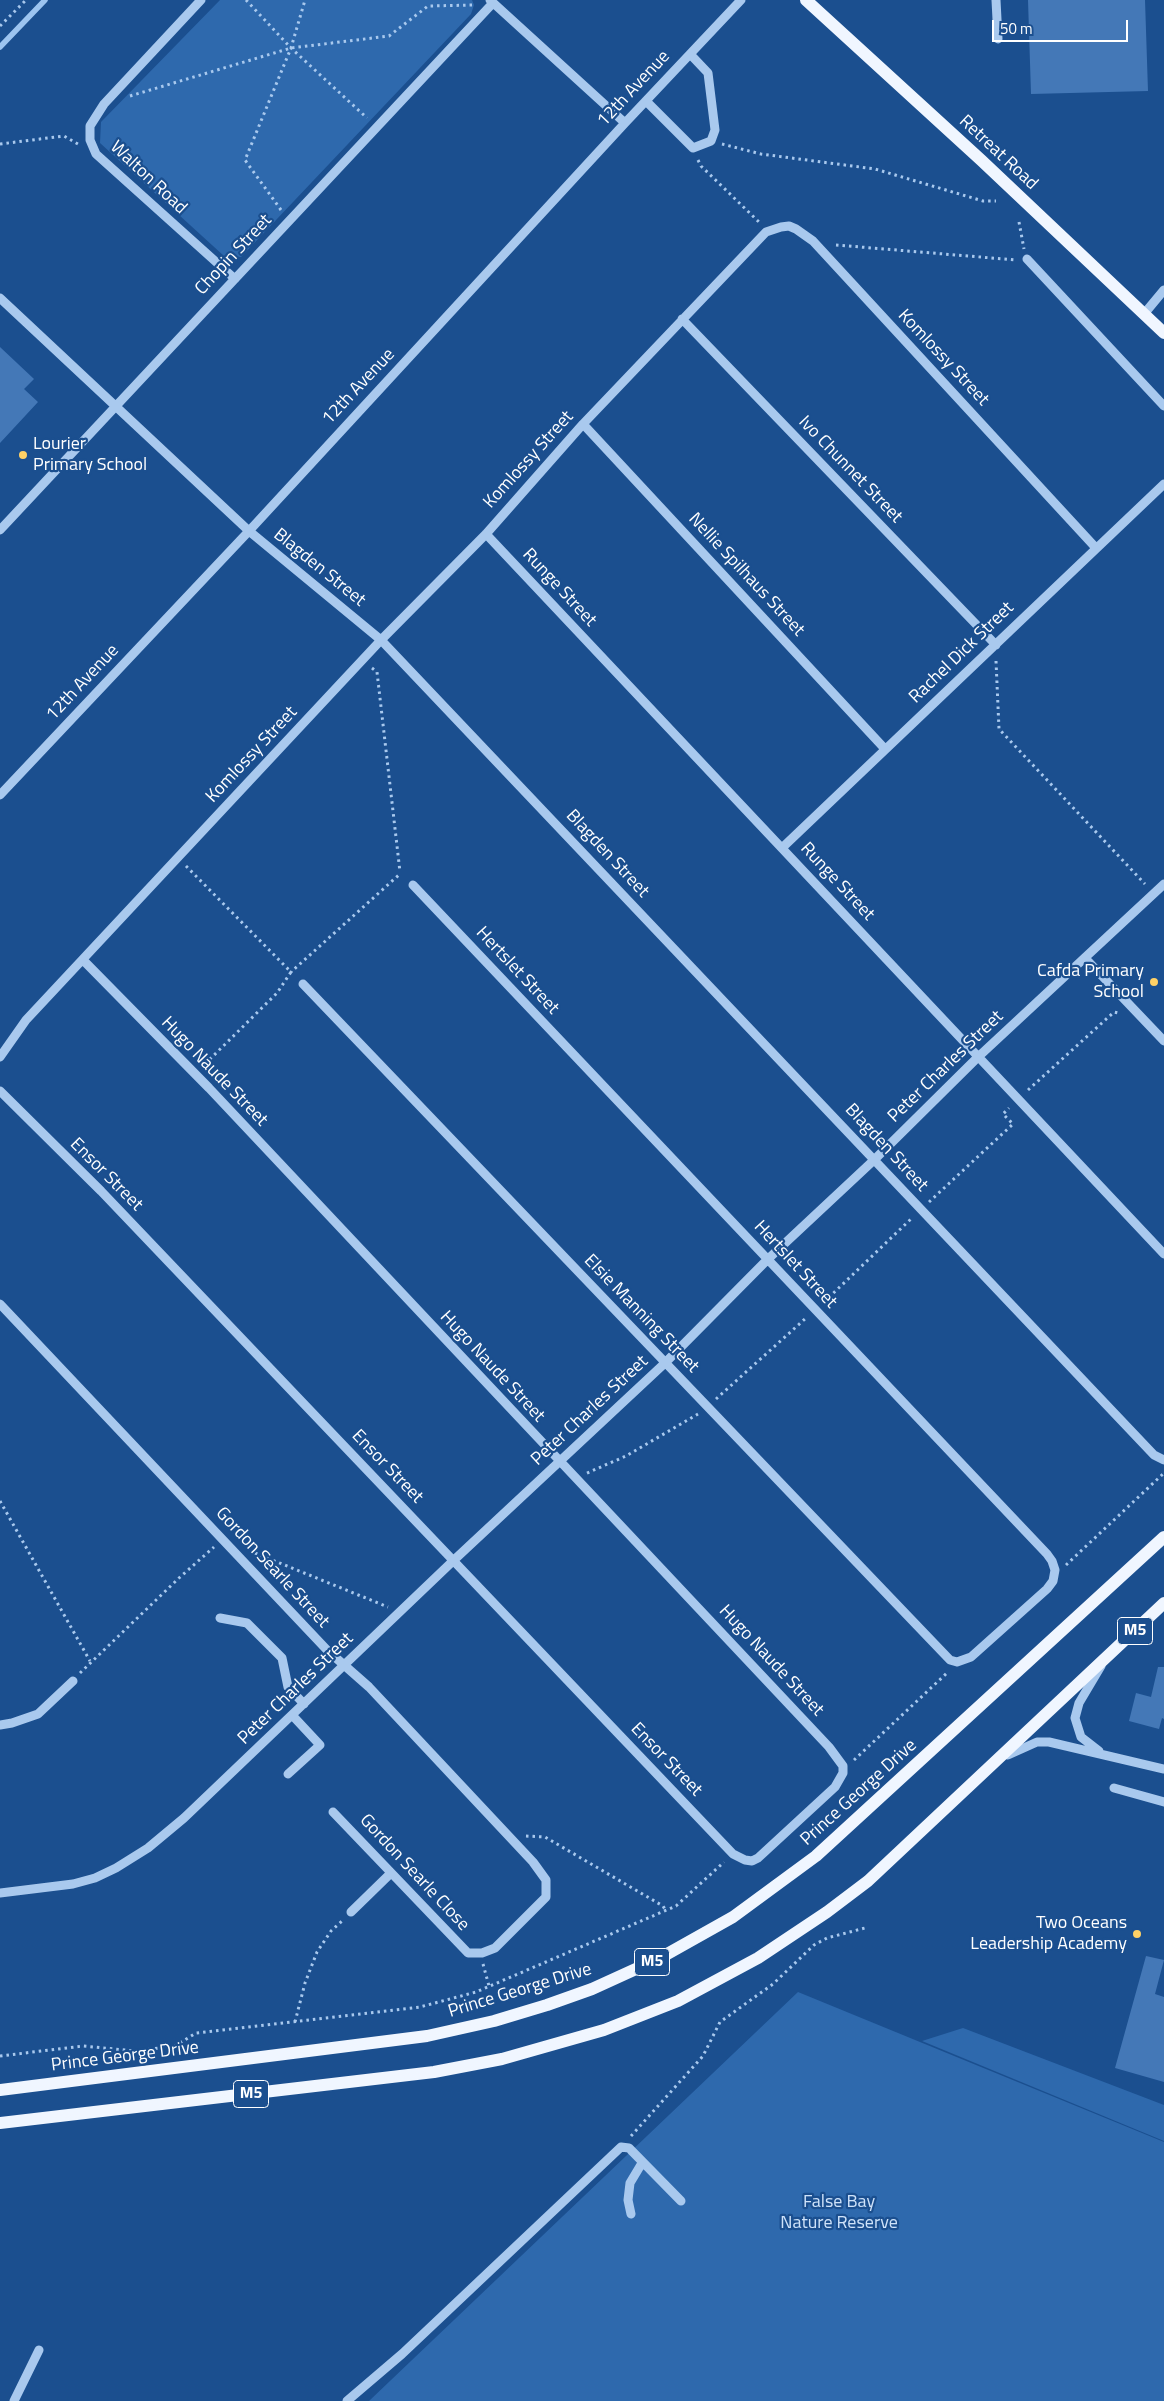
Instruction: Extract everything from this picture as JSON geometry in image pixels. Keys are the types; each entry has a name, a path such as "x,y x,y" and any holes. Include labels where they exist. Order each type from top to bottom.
{"main road":[{"name":"Retreat Road","path":"810,1 1164,333"},
{"name":"Prince George Drive","path":"0,2090 427,2036 494,2021 592,1990 660,1958 733,1917 816,1856 1164,1537"},
{"name":"M5","path":"0,2123 434,2072 502,2059 604,2030 678,2001 758,1958 827,1912 907,1846 1164,1603"}],"street":[{"name":"Walton Road","path":"201,0 104,104 90,126 90,140 96,154 234,279"},
{"name":"12th Avenue","path":"0,795 249,531 625,122 741,0"},
{"path":"996,0 998,39"},
{"path":"492,1 625,122"},
{"name":"Chopin Street","path":"0,530 377,127 492,1"},
{"path":"646,101 693,148 712,141 715,130 708,73 690,54"},
{"name":"Komlossy Street","path":"0,1057 26,1020 84,961 363,659 486,534 583,424 766,232 789,226 813,241 1096,548"},
{"path":"1027,259 1164,406"},
{"path":"1144,314 1164,290"},
{"name":"Blagden Street","path":"0,298 249,531 381,640 1154,1455 1164,1460"},
{"name":"Ivo Chunnet Street","path":"682,319 996,644"},
{"name":"Nellie Spilhaus Street","path":"583,424 885,749"},
{"name":"Rachel Dick Street","path":"783,847 1164,484"},
{"name":"Runge Street","path":"486,534 783,847 977,1058 1164,1254"},
{"name":"Peter Charles Street","path":"0,1893 73,1884 116,1868 148,1848 184,1818 454,1560 665,1363 767,1260 874,1160 977,1058 1164,884"},
{"name":"Hertslet Street","path":"413,885 1052,1561 1054,1570 1053,1581 1046,1589 970,1657 957,1662"},
{"path":"1085,958 1164,1041"},
{"name":"Hugo Naude Street","path":"84,961 194,1074 829,1747 843,1766 841,1778 819,1803 771,1848 752,1861"},
{"name":"Elsie Manning Street","path":"304,984 943,1654 957,1662"},
{"name":"Ensor Street","path":"0,1091 100,1191 733,1854 752,1861"},
{"name":"Gordon Searle Street","path":"0,1304 327,1650 369,1687 542,1873 546,1880 546,1897 495,1948 477,1953"},
{"path":"220,1618 247,1623 282,1658 288,1687 304,1704"},
{"path":"1101,1753 1081,1737 1075,1718 1079,1703 1105,1659"},
{"path":"0,1725 38,1714 73,1681"},
{"path":"288,1774 320,1745 292,1715"},
{"path":"996,1762 1019,1748 1037,1742 1049,1742 1164,1768"},
{"path":"1114,1788 1164,1802"},
{"name":"Gordon Searle Close","path":"333,1812 462,1948 477,1953"},
{"path":"351,1912 392,1873"},
{"path":"347,2401 402,2354 620,2147 626,2147 681,2201"},
{"path":"631,2214 629,2191 632,2178 642,2163"},
{"path":"14,2401 39,2350"}],"path":[{"path":"0,26 26,0"},
{"path":"246,0 291,48 377,127"},
{"path":"276,216 282,208 245,160 291,48 305,0"},
{"path":"129,96 291,48 388,36 428,6 492,1"},
{"path":"0,144 64,136 96,154"},
{"path":"712,141 761,154 875,169 983,201 996,201"},
{"path":"693,148 701,166 757,218 766,232"},
{"path":"813,241 840,246 1010,261 1027,259 1019,222"},
{"path":"996,644 999,729 1154,893"},
{"path":"363,659 377,672 400,872 413,885"},
{"path":"179,859 304,984"},
{"path":"194,1074 277,993 291,972 400,872"},
{"path":"574,1478 626,1456 707,1407 815,1310 1013,1124 1003,1114 1114,1012 1144,1020"},
{"path":"1066,1565 1163,1474"},
{"path":"0,1500 90,1661"},
{"path":"73,1681 90,1661 223,1539"},
{"path":"247,1550 400,1612"},
{"path":"854,1760 948,1672"},
{"path":"508,1835 545,1838 663,1906 666,1911"},
{"path":"0,2056 83,2046 135,2051 175,2046 196,2033 420,2008 490,1986 666,1911 676,1906 726,1861"},
{"path":"295,2022 305,1983 317,1952 331,1931 351,1912"},
{"path":"626,2147 634,2132 703,2056 720,2022 773,1984 814,1945 826,1938 865,1928"},
{"path":"477,1953 490,1986"}],"green space":[{"path":"220,0 472,0 474,5 471,14 241,257 224,256 100,143 101,122"},
{"name":"False Bay Nature Reserve","path":"798,1992 1164,2142 1164,2401 369,2401"},
{"path":"963,2028 1164,2105 1164,2141 922,2041"}],"building":[{"path":"1028,0 1145,0 1148,91 1031,94"},
{"name":"Lourier Primary School","path":"0,347 34,379 24,389 38,402 0,443"},
{"path":"1158,1667 1164,1667 1164,1719 1162,1718 1159,1729 1129,1721 1136,1693 1151,1697"},
{"path":"1146,1956 1164,1960 1155,1994 1164,1997 1164,2082 1115,2068"}],"waterway":[{"path":"0,47 45,0"}],"place":[{"name":"Lourier Primary School","path":"23,455"},
{"name":"Cafda Primary School","path":"1154,982"},
{"name":"Two Oceans Leadership Academy","path":"1137,1934"}]}
